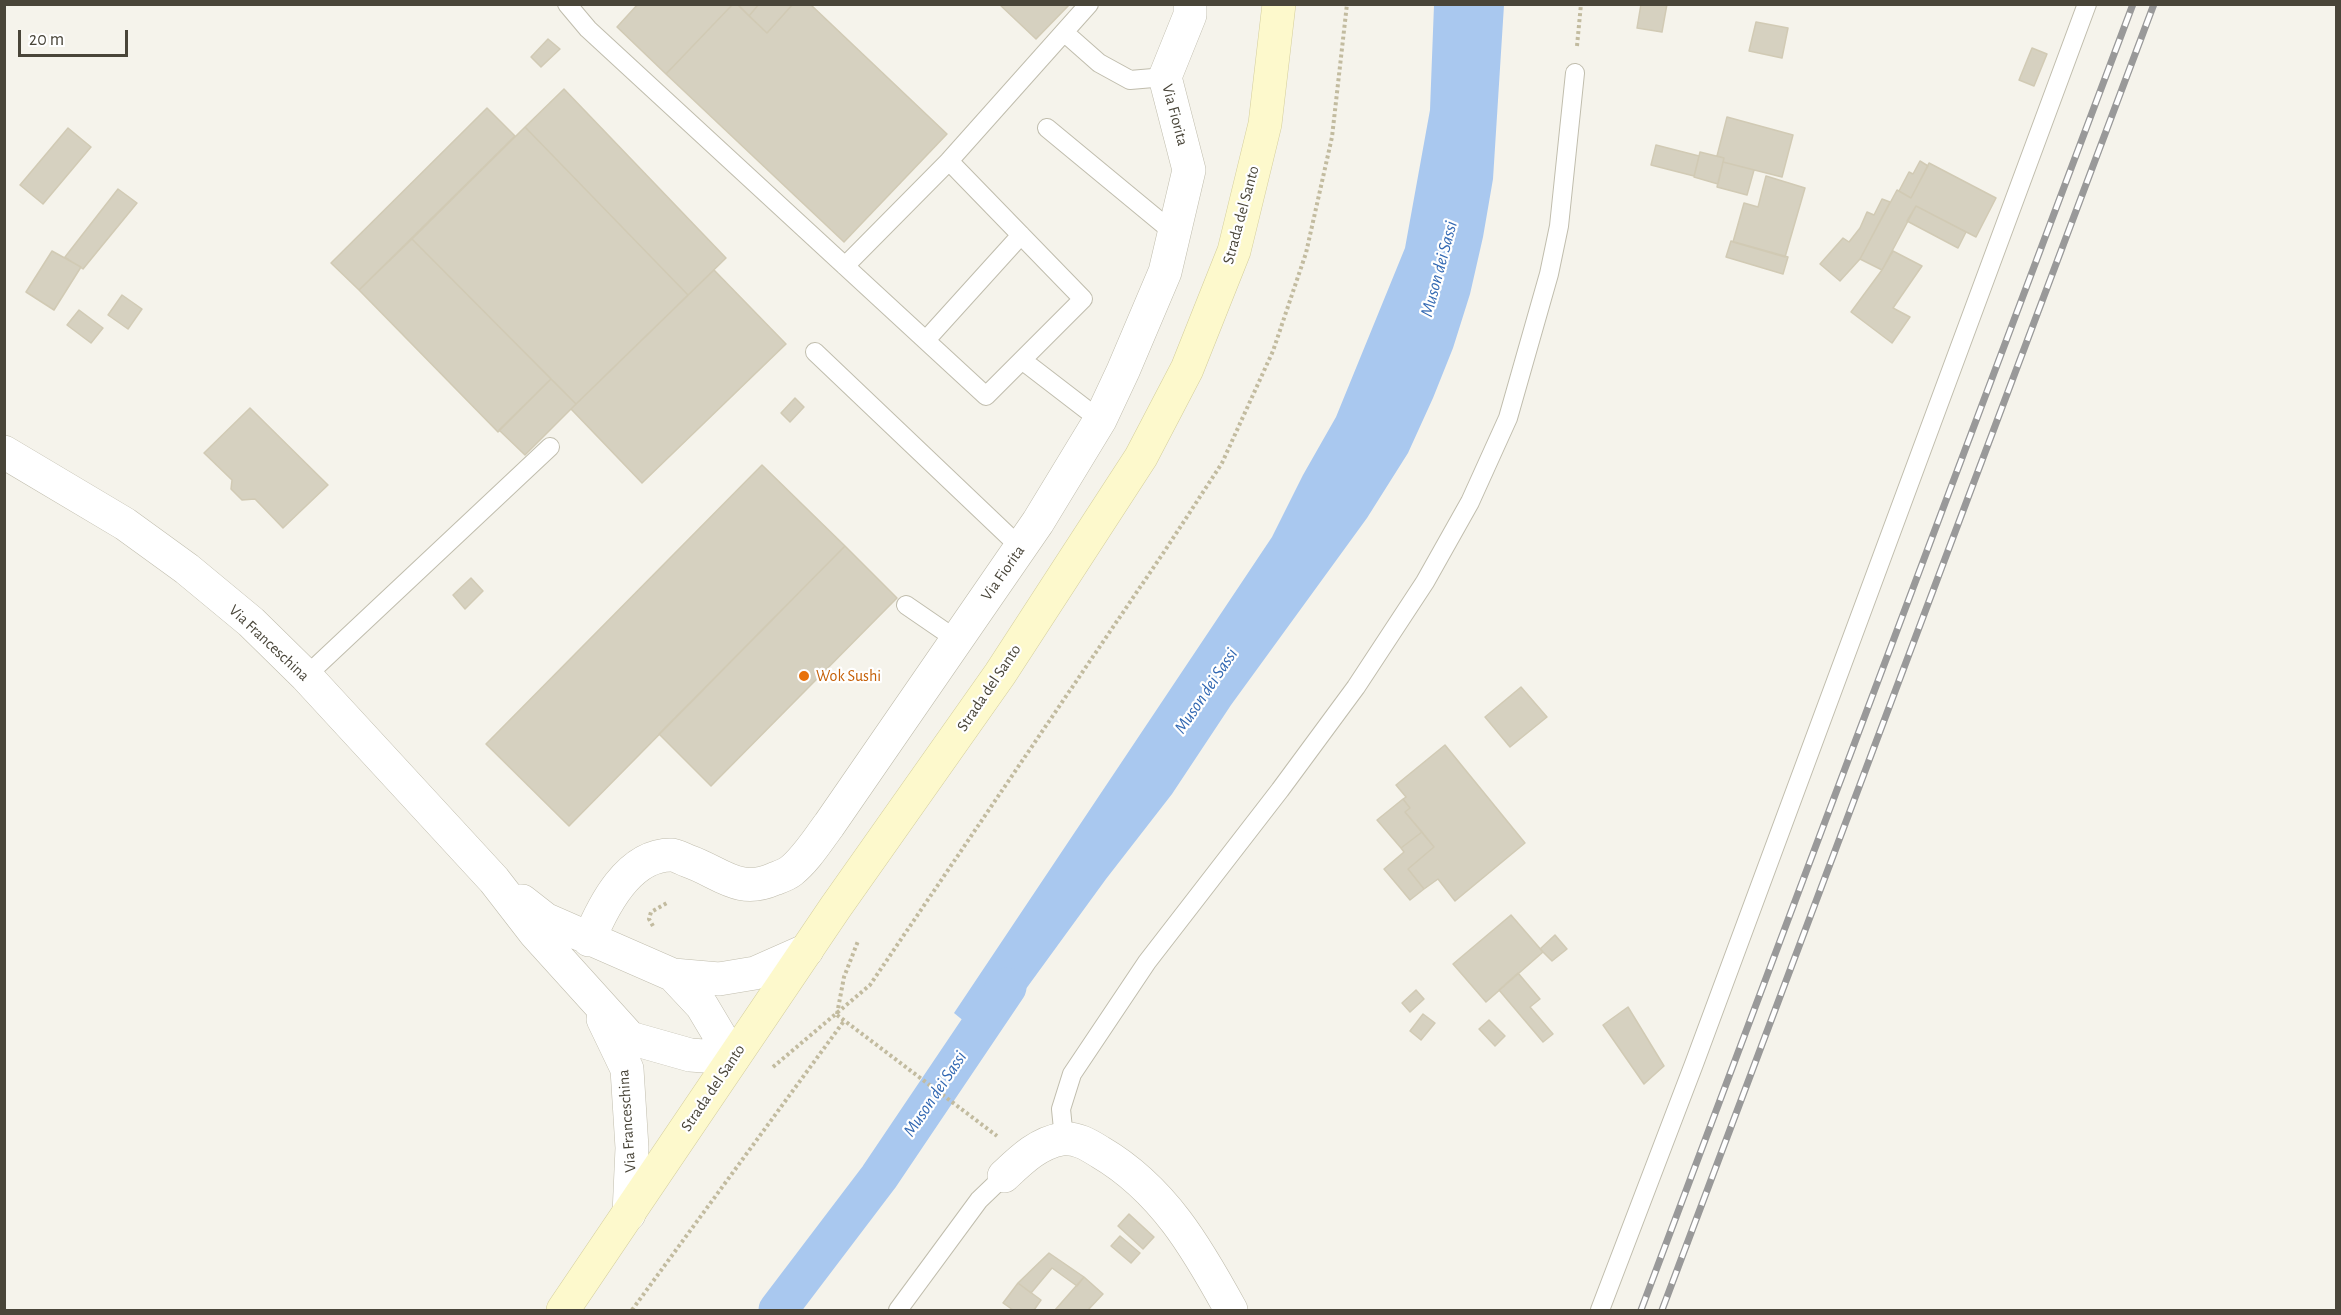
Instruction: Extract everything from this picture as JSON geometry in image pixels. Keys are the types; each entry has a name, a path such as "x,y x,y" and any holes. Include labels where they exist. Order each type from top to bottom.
{"main road":[{"name":"Strada del Santo","path":"562,1311 807,950 1000,674 1141,457 1186,369 1234,251 1265,124 1279,4"}],"street":[{"name":"Via Fiorita","path":"589,940 614,889 646,860 672,855 699,865 726,880 745,885 763,884 790,873 829,825 1021,548 1100,420 1165,272 1190,170 1165,77 1190,15 1190,4"},
{"name":"Via Franceschina","path":"4,452 125,524 187,569 250,622 306,676 494,880 535,933 630,1038 690,1055 733,1058"},
{"name":"Via Franceschina","path":"494,880 545,919 673,975 719,979 755,973 807,950"},
{"name":"Via Franceschina","path":"673,975 702,1006 733,1058"},
{"name":"Via Franceschina","path":"594,998 627,1069 632,1148 629,1214"},
{"path":"1004,1176 1024,1157 1046,1144 1064,1139 1083,1142 1120,1164 1150,1191 1184,1229 1231,1311"}],"lane":[{"path":"845,266 949,161 1089,4"},
{"path":"1600,1311 2088,4"},
{"path":"567,5 588,28 986,396 1083,300 949,161"},
{"path":"1065,33 1100,63 1130,80 1165,77"},
{"path":"1064,1139 1061,1109 1072,1074 1147,962 1280,790 1356,687 1425,582 1470,502 1508,418 1549,274 1559,226 1575,74"},
{"path":"1047,128 1174,233"},
{"path":"926,340 1021,235"},
{"path":"815,351 1021,548"},
{"path":"1022,360 1100,420"},
{"path":"306,676 550,447"},
{"path":"906,605 957,640"},
{"path":"898,1311 979,1200 1004,1176"}],"path":[{"path":"837,1015 870,985 1222,463 1273,351 1306,253 1332,137 1347,4"},
{"path":"1575,74 1581,4"},
{"path":"837,1015 844,976 858,940 857,933"},
{"path":"837,1015 995,1135"},
{"path":"632,1311 844,1021"}],"water":[{"path":"1434,5 1504,5 1493,179 1483,237 1470,294 1453,348 1433,398 1408,453 1367,518 1231,705 1172,794 1106,879 988,1041 954,1013 1272,537 1303,475 1336,417 1405,248 1430,110"}],"building":[{"path":"638,4 733,4 666,74 617,27"},
{"path":"733,4 737,4 767,33 793,4 810,4 947,134 844,242 666,74"},
{"path":"737,4 759,4 749,16"},
{"path":"759,4 793,4 767,33 749,16"},
{"path":"999,4 1070,4 1036,39"},
{"path":"1641,4 1667,4 1662,32 1637,28"},
{"path":"1756,22 1788,28 1782,58 1749,51"},
{"path":"548,39 560,49 541,67 531,57"},
{"path":"2032,48 2047,54 2034,86 2019,80"},
{"path":"564,89 726,258 688,295 525,127"},
{"path":"487,108 515,136 359,290 331,263"},
{"path":"1727,117 1793,135 1782,177 1723,162 1724,158 1717,156"},
{"path":"525,127 688,295 576,404 412,239"},
{"path":"68,128 91,147 43,204 20,185"},
{"path":"1656,145 1699,156 1694,176 1651,165"},
{"path":"1700,152 1724,158 1718,184 1694,177"},
{"path":"1920,161 1928,166 1911,198 1899,191 1909,172 1913,174"},
{"path":"1723,162 1754,170 1747,195 1717,187"},
{"path":"1929,163 1996,198 1976,237 1916,206 1882,270 1860,259 1897,190 1911,198"},
{"path":"1766,176 1805,188 1785,257 1733,242 1744,203 1758,207"},
{"path":"118,189 137,203 83,269 65,257"},
{"path":"1882,199 1890,202 1860,259 1840,281 1820,264 1843,238 1849,242 1860,228 1867,212 1874,215"},
{"path":"1916,206 1966,232 1958,248 1907,221"},
{"path":"412,239 551,379 498,432 359,290"},
{"path":"1731,241 1788,257 1783,274 1726,257"},
{"path":"52,251 81,267 54,310 26,292"},
{"path":"1893,251 1922,266 1893,308 1910,317 1892,343 1851,312"},
{"path":"714,270 786,344 642,483 571,409"},
{"path":"122,295 142,309 128,329 108,315"},
{"path":"79,310 103,328 91,343 67,325"},
{"path":"551,379 576,404 525,455 499,430"},
{"path":"795,398 804,407 790,422 781,413"},
{"path":"250,408 328,485 283,528 255,499 242,500 231,489 232,480 204,453"},
{"path":"762,465 845,546 569,826 486,744"},
{"path":"845,546 897,598 711,786 659,734"},
{"path":"471,578 483,591 465,609 453,595"},
{"path":"1521,687 1547,717 1510,747 1485,717"},
{"path":"1445,745 1525,843 1455,901 1438,879 1424,889 1408,869 1434,847 1405,812 1410,808 1403,799 1406,797 1396,785"},
{"path":"1403,799 1410,808 1405,812 1422,832 1401,848 1377,820"},
{"path":"1422,832 1434,847 1408,869 1424,889 1410,900 1384,869 1404,852 1401,848"},
{"path":"1511,915 1543,952 1486,1002 1453,964"},
{"path":"1555,935 1567,949 1552,961 1540,949"},
{"path":"1518,973 1540,999 1530,1007 1553,1034 1543,1042 1499,990"},
{"path":"1416,990 1424,999 1410,1012 1402,1003"},
{"path":"1628,1007 1664,1066 1644,1084 1603,1025"},
{"path":"1423,1014 1435,1023 1421,1040 1410,1031"},
{"path":"1489,1020 1505,1036 1495,1046 1479,1029"},
{"path":"1129,1214 1154,1237 1143,1249 1118,1226"},
{"path":"1120,1236 1140,1253 1131,1263 1111,1246"},
{"path":"1049,1253 1084,1277 1077,1286 1052,1268 1031,1293 1018,1283"},
{"path":"1084,1277 1103,1294 1088,1310 1055,1310"},
{"path":"1018,1283 1041,1300 1034,1310 1013,1310 1003,1303"}],"waterway":[{"name":"Muson dei Sassi","path":"778,1310 879,1177 1007,987"}],"railway":[{"path":"1641,1310 2133,4"},
{"path":"1662,1310 2154,4"}],"place":[{"name":"Wok Sushi","path":"804,676"}]}
